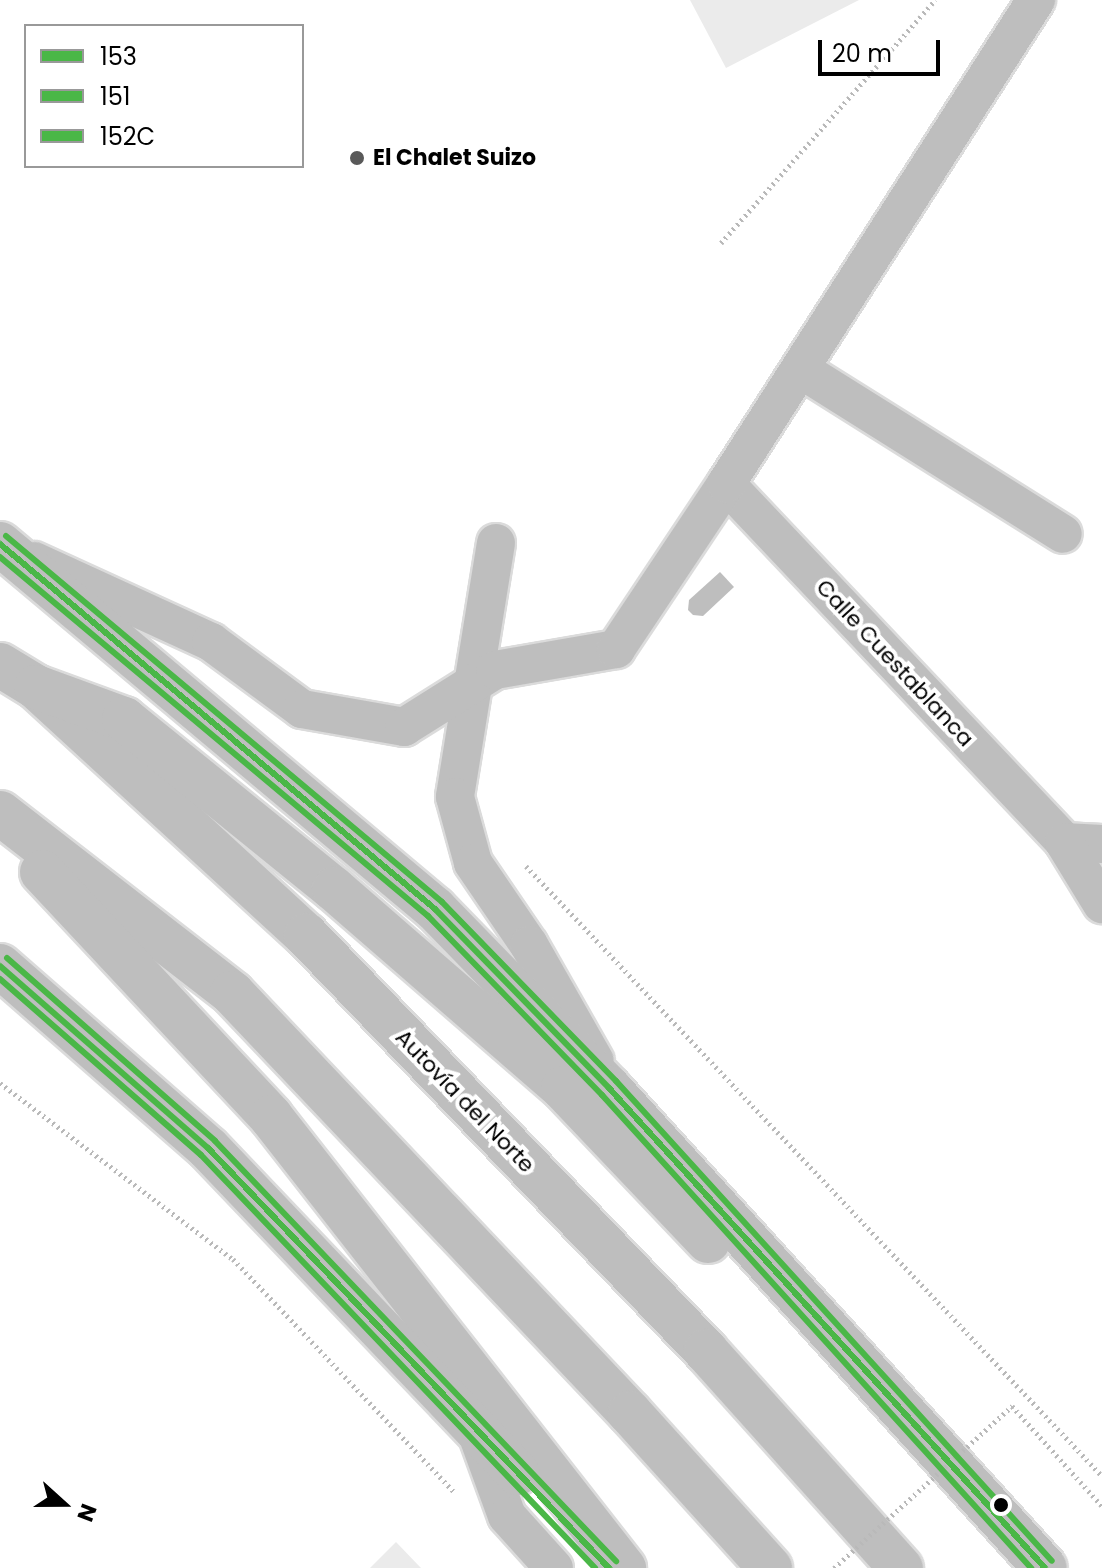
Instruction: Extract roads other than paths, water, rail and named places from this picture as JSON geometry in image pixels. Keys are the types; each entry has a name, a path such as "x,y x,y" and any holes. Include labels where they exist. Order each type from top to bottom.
{"highway":[{"path":"5,547 435,909 609,1088 1045,1568"},
{"name":"Autovía del Norte","path":"0,665 36,687 306,935 706,1351 901,1568"},
{"path":"36,687 124,719 334,889 563,1088 1018,1568"},
{"path":"0,813 232,993 630,1413 770,1568"},
{"path":"0,826 271,1117 624,1568"},
{"path":"0,966 208,1148 609,1568"}],"street":[{"path":"5,547 211,642 302,709 404,727 495,670 616,649 726,484 1036,0"},
{"path":"800,369 1063,534"},
{"name":"Calle Cuestablanca","path":"726,484 1064,842 1102,904"},
{"path":"496,543 455,797 473,863 529,945 609,1088"},
{"path":"1064,842 1102,844"},
{"path":"475,1428 507,1516 554,1568"}],"place":[{"name":"El Chalet Suizo","path":"357,158"}]}
